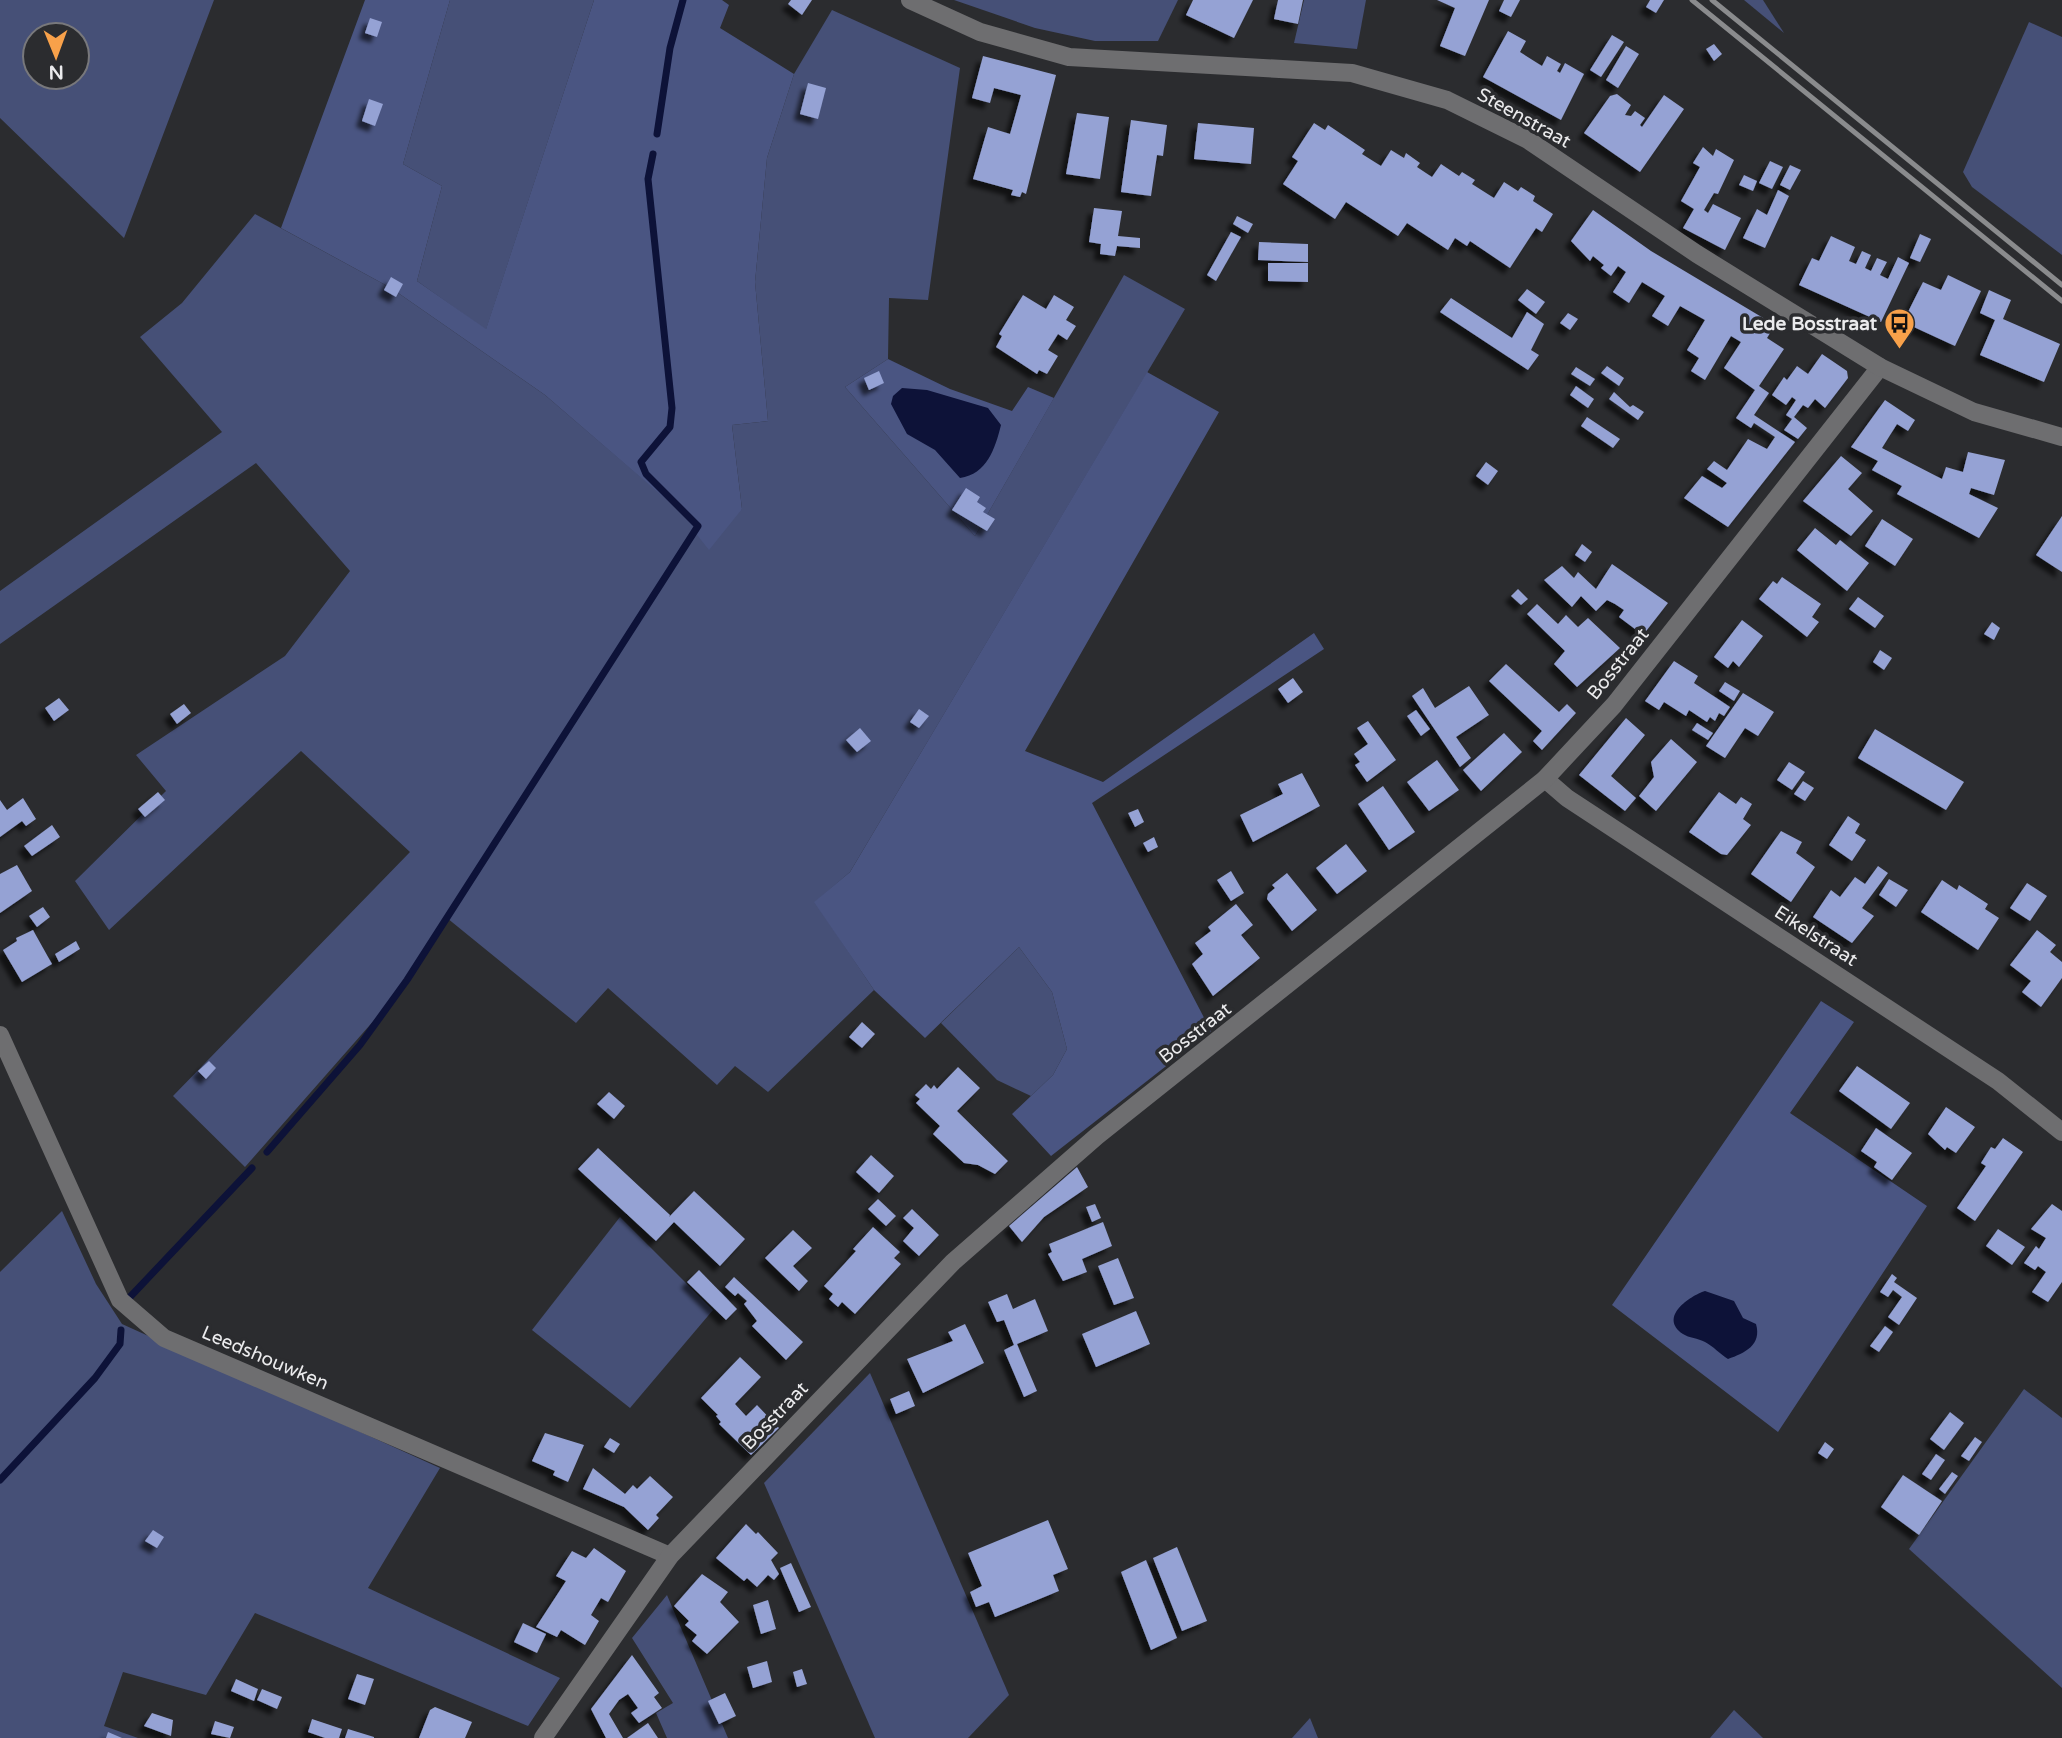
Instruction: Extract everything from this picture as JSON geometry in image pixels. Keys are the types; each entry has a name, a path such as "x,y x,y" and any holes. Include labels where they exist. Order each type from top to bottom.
{"street":[{"name":"Steenstraat","path":"910,0 980,32 1069,57 1352,73 1447,100 1528,140 1697,254 1880,367 1974,412 2062,437"},
{"name":"Bosstraat","path":"543,1738 670,1556 953,1262 1097,1136 1545,779 1614,705 1880,367"},
{"name":"Eikelstraat","path":"1545,779 1567,798 1998,1081 2062,1132"},
{"name":"Leedshouwken","path":"0,1035 120,1300 164,1338 670,1556"}],"shaded area":[{"path":"0,0 214,0 124,238 0,118"},
{"path":"365,0 450,0 403,164 442,186 417,281 486,329 594,0 722,0 729,5 720,28 794,74 767,158 755,282 768,421 732,425 742,509 709,550 694,531 697,526 545,395 391,288 281,228"},
{"path":"450,0 594,0 486,330 417,281 442,186 403,164"},
{"path":"954,0 1178,0 1158,41 1095,41 1035,28"},
{"path":"1304,0 1366,0 1357,49 1294,43"},
{"path":"1744,0 1763,0 1784,33"},
{"path":"832,10 960,68 928,300 889,298 888,359 845,387 975,536 1124,275 1185,309 850,872 815,902 874,990 768,1092 735,1066 717,1085 608,988 576,1023 447,918 391,1001 245,1167 173,1096 410,852 301,751 109,930 75,881 166,791 136,755 285,656 350,571 256,463 0,644 0,591 222,432 140,337 182,303 255,214 391,288 545,395 698,526 742,509 732,425 768,421 755,282 767,158 794,74"},
{"path":"2029,22 2062,37 2062,255 1972,187 1963,172"},
{"path":"888,359 950,389 1012,411 1028,387 1054,398 975,536 845,387"},
{"path":"1147,372 1219,412 1025,751 1103,782 1314,633 1324,649 1092,803 1211,1031 1051,1156 1012,1114 1053,1075 1067,1049 1052,992 1019,947 925,1038 874,990 814,902 850,872"},
{"path":"902,388 927,390 988,408 1001,425 993,451 983,466 969,476 960,478 935,450 907,434 891,404 893,396"},
{"path":"1019,947 1052,992 1067,1049 1053,1075 1031,1096 997,1080 941,1023"},
{"path":"1821,1001 1854,1022 1790,1113 1927,1206 1778,1432 1612,1305"},
{"path":"62,1211 96,1284 122,1324 440,1468 368,1588 560,1678 528,1726 255,1613 206,1695 123,1672 104,1726 138,1738 0,1738 0,1272"},
{"path":"620,1217 713,1310 630,1408 532,1330"},
{"path":"1705,1291 1734,1301 1743,1318 1756,1324 1757,1337 1746,1351 1728,1359 1708,1344 1683,1334 1676,1327 1675,1314 1679,1308"},
{"path":"870,1373 1009,1695 968,1738 875,1738 764,1483"},
{"path":"2024,1389 2062,1418 2062,1688 1909,1549"},
{"path":"667,1595 728,1738 667,1738 656,1713 673,1703 632,1638"},
{"path":"1734,1710 1763,1738 1710,1738"},
{"path":"1310,1718 1318,1738 1292,1738"}],"building":[{"path":"791,0 812,0 802,15 788,4"},
{"path":"1193,0 1253,0 1234,38 1186,15"},
{"path":"1278,0 1303,0 1298,24 1274,19"},
{"path":"1437,0 1489,0 1465,56 1440,46 1455,8"},
{"path":"1504,0 1520,0 1511,17 1499,11"},
{"path":"1650,0 1664,0 1656,13 1646,7"},
{"path":"370,18 382,22 377,37 365,33"},
{"path":"1508,31 1526,41 1520,52 1542,66 1547,56 1561,64 1557,71 1560,73 1565,63 1584,74 1561,120 1483,77"},
{"path":"1612,35 1624,42 1601,77 1590,70"},
{"path":"1714,44 1722,54 1714,61 1706,49"},
{"path":"1626,46 1639,54 1618,88 1606,80"},
{"path":"983,56 1056,75 1026,194 1022,192 1020,197 1011,195 1013,190 973,179 988,127 1010,134 1021,95 994,88 990,103 972,98"},
{"path":"808,83 826,88 818,119 800,114"},
{"path":"1617,94 1631,105 1625,115 1631,116 1635,111 1645,118 1640,125 1642,127 1664,95 1684,109 1640,172 1584,133 1610,96"},
{"path":"369,99 383,104 375,126 362,121"},
{"path":"1077,113 1109,117 1100,179 1066,174"},
{"path":"1131,120 1167,125 1163,156 1157,155 1151,196 1121,192"},
{"path":"1198,123 1254,128 1251,164 1194,159"},
{"path":"1314,123 1325,130 1328,125 1365,150 1362,154 1381,166 1391,150 1404,158 1406,153 1420,163 1417,167 1432,177 1441,164 1459,176 1462,172 1475,180 1472,184 1494,198 1504,182 1518,191 1521,187 1535,196 1533,201 1553,214 1542,232 1536,228 1510,268 1470,241 1467,246 1455,238 1448,250 1407,223 1398,236 1346,202 1335,219 1283,184 1298,161 1292,157"},
{"path":"1703,147 1713,156 1716,149 1734,160 1718,194 1714,193 1704,210 1708,213 1713,204 1741,218 1725,250 1683,228 1694,209 1681,201 1700,167 1693,163"},
{"path":"1770,161 1783,167 1772,189 1759,183"},
{"path":"1790,165 1801,170 1790,190 1780,185"},
{"path":"1744,175 1757,181 1753,191 1739,185"},
{"path":"1778,190 1789,196 1765,248 1743,238 1757,209 1767,215"},
{"path":"1094,208 1122,211 1118,236 1140,238 1140,248 1117,246 1115,256 1100,254 1101,244 1089,242"},
{"path":"1593,210 1651,251 1775,325 1767,338 1784,349 1759,386 1769,393 1754,415 1795,442 1728,527 1684,498 1702,476 1722,488 1727,483 1707,469 1714,461 1727,470 1748,439 1767,449 1775,437 1754,423 1751,428 1736,418 1755,390 1724,368 1741,342 1731,336 1705,380 1691,371 1699,358 1687,350 1705,320 1680,306 1668,326 1652,316 1665,296 1642,282 1629,303 1613,292 1626,272 1618,266 1611,276 1601,268 1604,265 1593,256 1590,261 1571,241"},
{"path":"1237,216 1253,224 1248,233 1233,224"},
{"path":"1231,232 1241,237 1216,281 1207,275"},
{"path":"1920,234 1931,239 1920,262 1910,258"},
{"path":"1831,236 1855,247 1849,261 1856,264 1862,251 1871,255 1865,268 1871,271 1877,258 1887,262 1880,275 1888,279 1898,257 1909,263 1881,322 1799,285 1812,258 1819,261"},
{"path":"1259,242 1308,244 1308,262 1258,260"},
{"path":"1268,263 1308,263 1308,282 1268,281"},
{"path":"1948,275 1981,291 1955,346 1903,322 1923,282 1941,290"},
{"path":"391,277 403,284 396,297 384,290"},
{"path":"1527,289 1545,302 1536,314 1518,300"},
{"path":"1989,290 2011,300 2003,319 2060,344 2044,382 1980,355 1995,320 1980,313"},
{"path":"1023,295 1046,309 1054,295 1074,307 1066,320 1076,326 1067,340 1058,334 1048,350 1058,356 1047,374 1039,370 1037,374 996,347 1002,336 999,334"},
{"path":"1451,298 1512,338 1527,312 1544,324 1531,350 1539,355 1528,370 1440,312"},
{"path":"1568,313 1578,319 1570,330 1560,323"},
{"path":"1822,354 1847,371 1848,378 1825,408 1815,399 1808,408 1803,405 1794,417 1807,428 1798,439 1784,430 1792,419 1786,415 1796,400 1792,397 1786,405 1772,395 1784,377 1787,380 1797,366 1808,374"},
{"path":"1607,366 1624,378 1619,386 1601,373"},
{"path":"1576,367 1595,379 1590,386 1571,374"},
{"path":"879,371 884,383 869,390 864,378"},
{"path":"1576,386 1594,399 1588,408 1570,395"},
{"path":"1614,392 1630,407 1633,405 1644,412 1638,420 1609,399"},
{"path":"1885,400 1915,420 1908,431 1897,424 1882,448 1942,479 1946,467 1963,472 1968,452 2005,460 1994,495 1971,488 1969,494 1998,508 1979,538 1897,494 1902,486 1872,470 1878,461 1851,447"},
{"path":"1587,417 1620,439 1613,448 1581,426"},
{"path":"1841,456 1862,473 1848,489 1873,511 1851,536 1803,501"},
{"path":"1486,462 1498,471 1488,485 1476,476"},
{"path":"966,488 980,497 977,502 986,508 983,512 995,519 987,531 952,510"},
{"path":"2062,516 2062,572 2036,555"},
{"path":"1882,519 1913,539 1895,566 1865,546"},
{"path":"1815,528 1836,545 1840,540 1869,563 1847,591 1797,550"},
{"path":"1582,544 1592,552 1585,562 1575,555"},
{"path":"1612,564 1668,603 1643,635 1619,617 1624,610 1615,604 1607,600 1596,611 1581,596 1572,607 1544,580 1562,566 1574,578 1578,572 1596,589"},
{"path":"1782,577 1821,604 1812,617 1819,622 1807,637 1759,599 1773,581 1777,584"},
{"path":"1518,589 1528,599 1521,605 1511,596"},
{"path":"1858,597 1884,616 1875,628 1849,609"},
{"path":"1537,604 1558,624 1566,615 1578,627 1588,618 1620,648 1577,687 1554,664 1565,651 1527,614"},
{"path":"1742,620 1763,636 1739,667 1733,661 1728,668 1714,657"},
{"path":"1992,622 2000,628 1994,640 1984,634"},
{"path":"1880,650 1892,658 1884,670 1873,662"},
{"path":"1674,661 1698,676 1694,683 1730,707 1724,716 1719,713 1715,721 1710,717 1707,722 1689,710 1686,716 1664,702 1659,710 1645,701"},
{"path":"1506,664 1559,712 1567,704 1576,713 1542,750 1533,741 1542,731 1489,681"},
{"path":"1293,678 1303,692 1288,703 1278,689"},
{"path":"1725,682 1740,691 1734,701 1719,691"},
{"path":"1469,686 1489,715 1456,737 1471,758 1460,767 1412,696 1423,688 1435,708"},
{"path":"1743,693 1774,712 1758,736 1745,728 1725,758 1706,746"},
{"path":"59,698 69,710 54,721 45,708"},
{"path":"184,704 191,713 177,724 170,714"},
{"path":"919,709 929,716 919,728 910,722"},
{"path":"1416,710 1430,729 1421,736 1407,716"},
{"path":"1626,718 1645,735 1611,776 1636,798 1625,811 1579,775"},
{"path":"1368,721 1396,760 1367,782 1355,765 1360,762 1354,754 1368,744 1357,728"},
{"path":"1697,723 1713,733 1708,740 1692,730"},
{"path":"860,728 871,741 857,752 846,740"},
{"path":"1875,729 1964,782 1946,810 1858,758"},
{"path":"1504,733 1522,752 1481,791 1463,770"},
{"path":"1671,739 1697,762 1656,811 1639,796 1654,777 1651,762"},
{"path":"1437,760 1459,790 1429,811 1407,782"},
{"path":"1789,762 1805,772 1792,790 1777,780"},
{"path":"1302,773 1320,806 1253,842 1240,815 1283,794 1278,784"},
{"path":"1803,781 1814,788 1805,801 1794,794"},
{"path":"1383,786 1415,832 1389,850 1358,804"},
{"path":"158,792 165,800 145,817 138,809"},
{"path":"1719,792 1736,804 1741,797 1752,804 1743,819 1751,825 1727,855 1721,854 1689,832"},
{"path":"23,798 36,819 26,826 22,821 0,837 0,800 7,810"},
{"path":"1138,809 1144,822 1135,827 1128,813"},
{"path":"1848,816 1860,824 1855,833 1866,840 1852,861 1829,845"},
{"path":"52,825 60,837 32,856 24,846"},
{"path":"1781,831 1802,842 1796,853 1815,867 1791,902 1751,874"},
{"path":"1154,837 1158,847 1148,852 1143,843"},
{"path":"1346,844 1367,871 1337,894 1316,868"},
{"path":"17,865 32,891 0,913 0,874"},
{"path":"1878,866 1888,873 1862,908 1874,916 1852,943 1813,917 1831,890 1840,897 1855,877 1865,884"},
{"path":"1231,871 1244,893 1231,901 1217,880"},
{"path":"1287,873 1317,910 1292,931 1267,899 1268,894 1275,888 1272,885"},
{"path":"1889,879 1908,890 1896,907 1879,895"},
{"path":"1942,880 1957,890 1959,885 1988,904 1985,909 1999,918 1978,950 1921,912"},
{"path":"2027,883 2047,896 2030,921 2010,908"},
{"path":"1236,904 1253,925 1241,935 1260,958 1213,996 1192,964 1203,954 1195,943 1211,931 1208,927"},
{"path":"43,907 50,917 37,927 29,916"},
{"path":"33,930 52,964 22,982 3,950 17,941 16,938"},
{"path":"2037,930 2056,945 2050,952 2062,962 2062,978 2041,1007 2022,992 2031,981 2010,965"},
{"path":"76,941 80,949 59,962 55,954"},
{"path":"862,1022 875,1034 862,1048 849,1037"},
{"path":"209,1061 216,1068 206,1079 198,1071"},
{"path":"1857,1066 1910,1103 1891,1129 1839,1091"},
{"path":"958,1067 980,1088 957,1111 1008,1161 995,1174 978,1165 964,1163 933,1134 940,1126 916,1103 920,1099 915,1095 926,1084 931,1089 934,1085 937,1089"},
{"path":"609,1092 625,1106 614,1119 597,1104"},
{"path":"1946,1107 1975,1127 1956,1153 1947,1147 1945,1150 1928,1134"},
{"path":"1876,1128 1912,1153 1892,1180 1874,1167 1877,1162 1861,1151"},
{"path":"2003,1138 2023,1152 1975,1221 1957,1208 1986,1166 1981,1163 1991,1147 1995,1149"},
{"path":"598,1148 670,1215 669,1217 694,1191 745,1239 720,1266 674,1222 656,1241 578,1169"},
{"path":"871,1155 894,1176 879,1193 856,1172"},
{"path":"1077,1167 1088,1187 1044,1217 1022,1242 1009,1226"},
{"path":"878,1199 896,1216 886,1226 868,1209"},
{"path":"1095,1204 1101,1218 1092,1222 1086,1207"},
{"path":"2052,1204 2062,1211 2062,1282 2048,1302 2032,1292 2046,1272 2038,1266 2035,1270 2024,1263 2036,1246 2039,1249 2046,1238 2031,1229"},
{"path":"912,1209 939,1235 919,1256 903,1241 914,1228 903,1218"},
{"path":"1103,1222 1112,1246 1082,1259 1087,1272 1063,1281 1048,1254 1052,1252 1049,1244"},
{"path":"873,1227 900,1252 894,1258 901,1264 855,1314 842,1302 838,1307 829,1299 833,1294 824,1286 856,1251 853,1249"},
{"path":"1998,1229 2025,1247 2012,1265 1986,1246"},
{"path":"793,1230 812,1248 793,1266 808,1281 799,1291 765,1258"},
{"path":"1118,1258 1134,1298 1114,1305 1098,1266"},
{"path":"699,1270 737,1309 726,1320 687,1282"},
{"path":"1892,1274 1897,1278 1894,1282 1917,1298 1899,1325 1888,1317 1902,1297 1893,1290 1888,1297 1880,1292"},
{"path":"734,1277 803,1342 786,1360 752,1326 757,1321 744,1304 747,1301 738,1293 735,1296 725,1287"},
{"path":"1007,1294 1013,1309 1035,1299 1048,1331 1017,1344 1037,1391 1024,1397 1004,1350 1014,1345 1004,1320 997,1322 988,1302"},
{"path":"1136,1311 1150,1344 1096,1367 1082,1334"},
{"path":"965,1324 984,1363 923,1393 907,1359 953,1341 948,1332"},
{"path":"1885,1326 1893,1332 1879,1352 1870,1346"},
{"path":"740,1357 761,1377 735,1404 746,1416 757,1405 779,1428 751,1455 719,1424 721,1422 716,1416 718,1415 701,1398"},
{"path":"909,1391 915,1406 896,1414 890,1399"},
{"path":"1950,1412 1964,1423 1944,1450 1930,1439"},
{"path":"545,1433 584,1445 568,1482 553,1475 555,1471 532,1461"},
{"path":"1975,1437 1982,1442 1969,1461 1961,1456"},
{"path":"610,1438 620,1444 614,1453 604,1447"},
{"path":"1825,1442 1834,1449 1827,1459 1818,1453"},
{"path":"1936,1454 1945,1460 1931,1480 1922,1474"},
{"path":"593,1468 625,1494 633,1485 637,1489 650,1476 673,1497 656,1515 659,1518 648,1530 624,1507 583,1489"},
{"path":"1952,1472 1958,1476 1945,1494 1939,1489"},
{"path":"1903,1475 1942,1501 1919,1535 1881,1507"},
{"path":"1048,1520 1068,1569 1053,1575 1059,1591 995,1617 989,1602 976,1607 970,1592 982,1586 968,1553"},
{"path":"746,1524 756,1534 758,1532 778,1553 771,1560 779,1574 774,1580 768,1575 757,1587 747,1578 744,1581 716,1558"},
{"path":"153,1530 164,1537 157,1548 145,1541"},
{"path":"1177,1547 1207,1621 1182,1631 1153,1558"},
{"path":"594,1548 626,1571 608,1602 601,1598 591,1615 599,1621 585,1645 561,1630 557,1637 536,1627 566,1581 556,1576 572,1551 586,1558"},
{"path":"1146,1560 1177,1638 1151,1650 1121,1572"},
{"path":"791,1563 811,1607 799,1612 780,1568"},
{"path":"702,1574 728,1592 720,1602 739,1622 707,1654 692,1641 697,1635 685,1625 689,1621 674,1606"},
{"path":"768,1600 776,1629 761,1634 753,1605"},
{"path":"523,1623 546,1634 537,1653 514,1642"},
{"path":"632,1655 659,1693 654,1697 662,1708 639,1723 631,1713 638,1708 628,1694 619,1700 609,1714 623,1738 606,1738 591,1709"},
{"path":"767,1661 772,1682 753,1688 747,1667"},
{"path":"802,1669 807,1684 797,1687 793,1672"},
{"path":"357,1674 374,1679 365,1705 348,1699"},
{"path":"236,1679 258,1689 254,1701 231,1691"},
{"path":"262,1689 282,1697 277,1709 257,1700"},
{"path":"725,1693 736,1716 719,1724 708,1701"},
{"path":"435,1707 472,1722 465,1738 419,1738 430,1710"},
{"path":"152,1713 173,1720 171,1736 144,1726"},
{"path":"312,1719 342,1729 339,1738 325,1738 308,1732"},
{"path":"215,1721 234,1727 230,1738 211,1734"},
{"path":"648,1723 658,1738 627,1738"},
{"path":"348,1729 374,1737 374,1738 345,1738"},
{"path":"108,1732 122,1738 106,1738"}],"waterway":[{"path":"657,134 670,48 683,0"},
{"path":"267,1152 360,1045 407,980 698,526 646,474 641,462 670,427 672,408 648,179 653,154"},
{"path":"130,1297 252,1168"},
{"path":"0,1480 95,1378 120,1344 121,1330"}],"railway":[{"path":"1692,0 2062,301"},
{"path":"1712,0 2062,285"}],"place":[{"name":"Lede Bosstraat","path":"1900,351"}]}
